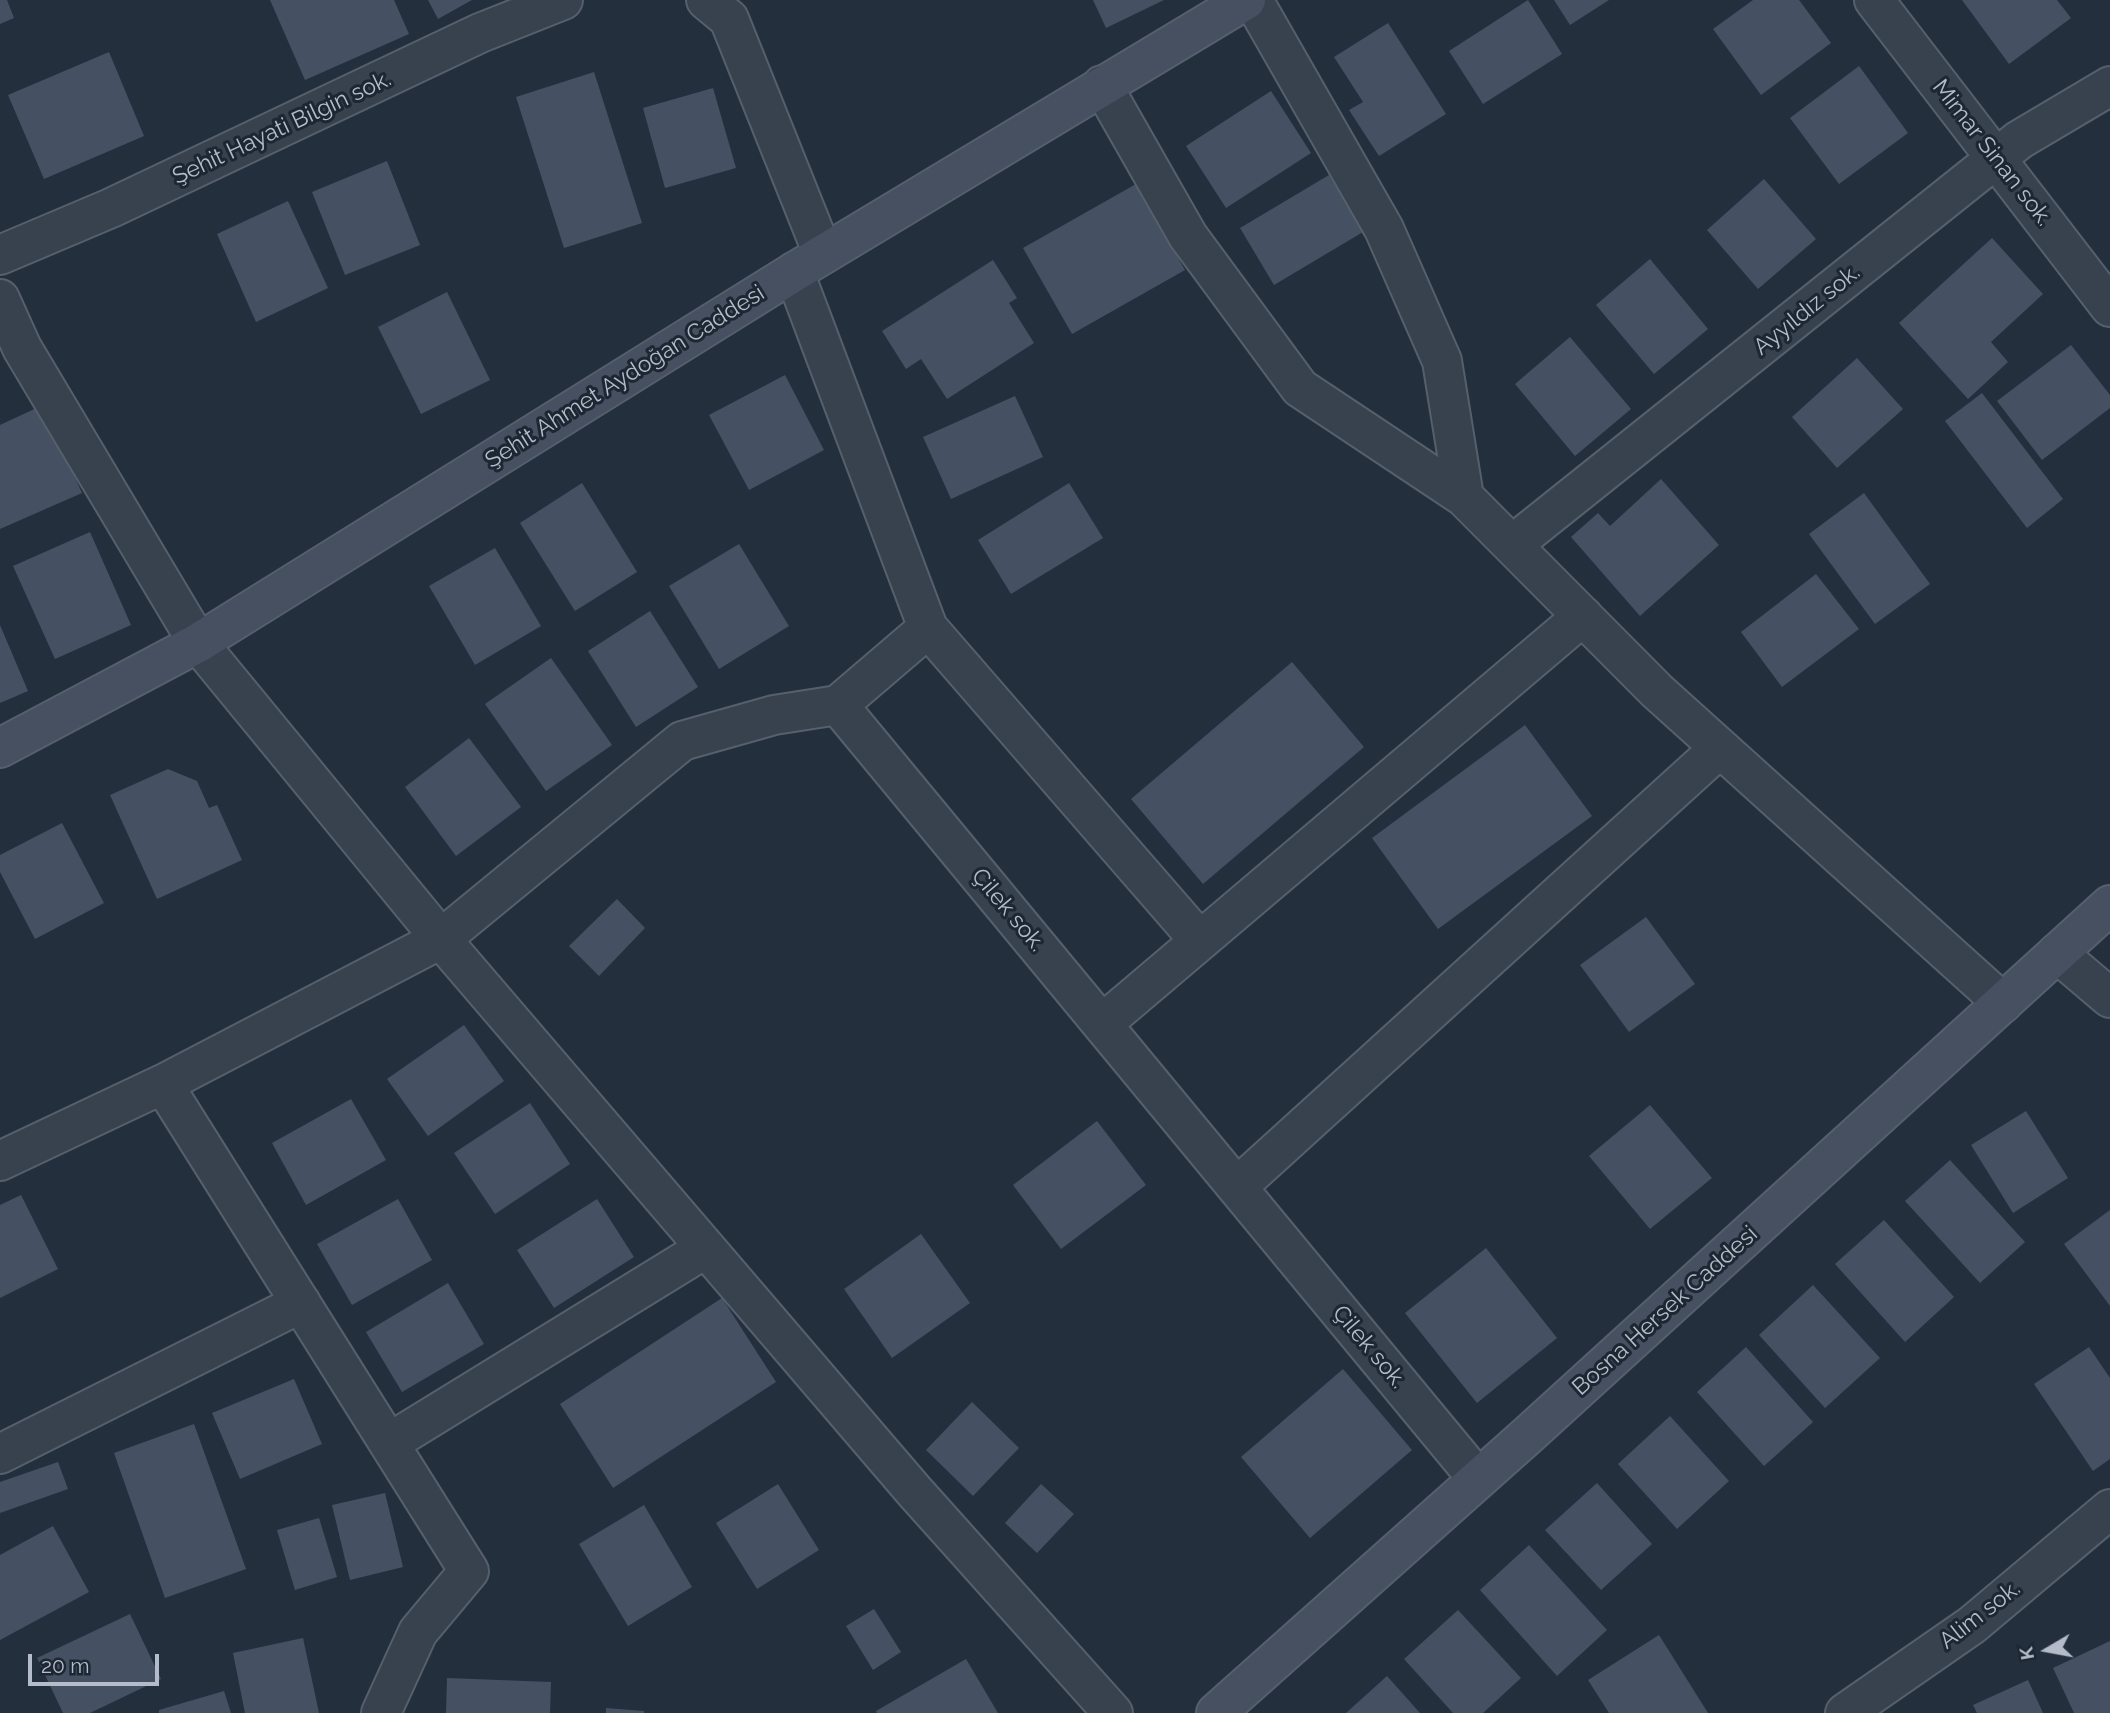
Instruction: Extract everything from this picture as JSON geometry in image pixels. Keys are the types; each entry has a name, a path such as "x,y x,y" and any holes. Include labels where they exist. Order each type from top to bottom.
{"street":[{"name":"Şehit Hayati Bilgin sok.","path":"0,255 123,202 480,33 563,0"},
{"path":"706,0 729,19 928,628 1200,941"},
{"name":"Şehit Ahmet Aydoğan Caddesi","path":"0,748 198,643 809,263 1246,0"},
{"path":"1253,0 1384,229 1442,361 1464,497"},
{"name":"Mimar Sinan sok.","path":"1874,0 2110,307"},
{"path":"1102,85 1188,236 1300,388 1464,497 1657,691 2003,1003"},
{"name":"Ayyıldız sok.","path":"1512,545 2019,140 2110,86"},
{"path":"2,308 22,348 198,643 441,939 915,1492 1113,1713"},
{"path":"1102,1024 1583,616"},
{"path":"0,1161 163,1084 441,939 682,741 774,715 838,705 928,628"},
{"name":"Çilek sok.","path":"838,705 1478,1479"},
{"path":"1237,1187 1720,748"},
{"name":"Bosna Hersek Caddesi","path":"1216,1713 2110,905"},
{"path":"2057,953 2110,998"},
{"path":"163,1084 469,1571 418,1632 381,1713"},
{"path":"388,1443 706,1248"},
{"path":"0,1454 301,1303"},
{"name":"Alim sok.","path":"1845,1713 1972,1625 2110,1509"}],"building":[{"path":"0,0 7,0 14,18 0,24"},
{"path":"270,0 394,0 409,34 305,80"},
{"path":"428,0 472,0 438,19"},
{"path":"1093,0 1164,0 1106,28"},
{"path":"1528,0 1562,54 1483,104 1449,51"},
{"path":"1554,0 1609,0 1570,25"},
{"path":"1753,0 1799,0 1831,43 1761,95 1713,29"},
{"path":"1962,0 2057,0 2071,18 2009,64"},
{"path":"1388,23 1446,114 1379,156 1349,110 1363,102 1334,57"},
{"path":"109,52 144,136 44,179 8,95"},
{"path":"1859,66 1908,133 1839,184 1790,118"},
{"path":"594,72 642,223 564,248 516,97"},
{"path":"713,88 736,168 665,188 643,108"},
{"path":"1271,91 1311,153 1226,208 1186,146"},
{"path":"387,161 420,245 345,275 312,192"},
{"path":"1329,175 1363,232 1274,285 1240,228"},
{"path":"1764,179 1816,239 1758,289 1707,230"},
{"path":"1136,184 1185,270 1072,334 1023,248"},
{"path":"288,201 328,288 256,322 217,234"},
{"path":"1992,238 2043,294 1991,342 2008,362 1968,399 1899,323"},
{"path":"1650,259 1708,329 1654,374 1596,305"},
{"path":"993,260 1017,298 1009,303 1034,343 947,399 921,359 906,369 882,331"},
{"path":"447,292 490,380 421,414 378,327"},
{"path":"1570,337 1631,409 1575,456 1515,384"},
{"path":"2071,345 2110,395 2110,408 2042,460 1997,401"},
{"path":"1857,358 1903,409 1837,468 1792,417"},
{"path":"785,375 824,450 749,490 709,415"},
{"path":"1982,393 2063,499 2027,528 1945,421"},
{"path":"1015,396 1043,457 951,499 923,437"},
{"path":"43,405 82,493 0,529 0,425"},
{"path":"1661,479 1719,545 1640,616 1571,537 1598,513 1610,526"},
{"path":"582,483 637,572 575,611 520,523"},
{"path":"1069,483 1103,538 1011,594 978,540"},
{"path":"1864,493 1930,584 1875,624 1809,534"},
{"path":"90,532 131,625 55,659 13,566"},
{"path":"739,544 789,626 719,669 669,586"},
{"path":"495,548 541,626 475,665 429,586"},
{"path":"1816,574 1859,629 1782,687 1741,632"},
{"path":"650,611 698,687 636,727 588,651"},
{"path":"0,625 28,691 0,703"},
{"path":"551,658 612,745 546,791 485,704"},
{"path":"1292,662 1364,747 1203,884 1131,799"},
{"path":"1525,725 1592,816 1438,929 1372,838"},
{"path":"469,738 521,807 456,856 405,787"},
{"path":"168,769 197,781 209,808 217,805 242,860 157,899 110,795"},
{"path":"62,823 104,903 35,939 0,872 0,855"},
{"path":"617,899 645,928 599,976 569,946"},
{"path":"1646,917 1695,984 1629,1032 1580,965"},
{"path":"464,1025 504,1081 428,1136 387,1079"},
{"path":"351,1099 386,1160 306,1205 272,1143"},
{"path":"530,1103 570,1164 495,1214 454,1153"},
{"path":"1650,1105 1712,1178 1650,1229 1589,1156"},
{"path":"2026,1111 2068,1178 2013,1213 1971,1145"},
{"path":"1097,1121 1146,1185 1061,1249 1013,1185"},
{"path":"1950,1160 2025,1242 1980,1283 1905,1201"},
{"path":"21,1195 58,1269 0,1298 0,1205"},
{"path":"398,1199 432,1260 352,1305 317,1244"},
{"path":"597,1199 634,1257 554,1308 517,1250"},
{"path":"2110,1210 2110,1306 2064,1244"},
{"path":"1884,1220 1954,1297 1905,1342 1835,1264"},
{"path":"921,1234 970,1303 892,1358 844,1289"},
{"path":"1486,1248 1557,1338 1477,1403 1405,1313"},
{"path":"448,1283 484,1344 402,1392 366,1332"},
{"path":"1813,1285 1880,1358 1825,1408 1759,1335"},
{"path":"722,1298 776,1382 613,1488 560,1404"},
{"path":"1746,1347 1813,1422 1764,1466 1697,1392"},
{"path":"2089,1347 2110,1378 2110,1459 2093,1471 2034,1384"},
{"path":"1343,1369 1412,1450 1310,1538 1241,1457"},
{"path":"294,1379 322,1444 240,1479 212,1413"},
{"path":"972,1402 1019,1448 973,1496 926,1450"},
{"path":"1670,1416 1729,1481 1677,1529 1618,1464"},
{"path":"194,1424 246,1569 165,1598 114,1453"},
{"path":"58,1462 68,1489 0,1513 0,1482"},
{"path":"1597,1483 1652,1544 1601,1590 1545,1530"},
{"path":"778,1484 819,1550 757,1589 716,1523"},
{"path":"1041,1484 1074,1514 1037,1553 1005,1523"},
{"path":"385,1493 403,1567 350,1580 332,1505"},
{"path":"644,1505 692,1587 628,1626 579,1544"},
{"path":"319,1518 337,1577 295,1590 277,1530"},
{"path":"53,1526 89,1592 0,1640 0,1555"},
{"path":"1529,1545 1607,1630 1557,1676 1480,1590"},
{"path":"874,1609 901,1652 873,1670 846,1626"},
{"path":"1458,1610 1521,1678 1483,1713 1453,1713 1404,1659"},
{"path":"130,1614 161,1679 90,1713 63,1713 37,1658"},
{"path":"1659,1635 1708,1713 1609,1713 1588,1680"},
{"path":"303,1638 319,1713 245,1713 233,1653"},
{"path":"2110,1641 2110,1713 2074,1713 2053,1668"},
{"path":"966,1659 998,1713 877,1713 876,1711"},
{"path":"1387,1676 1420,1713 1346,1713"},
{"path":"447,1678 551,1682 550,1713 446,1713"},
{"path":"2028,1680 2043,1713 1977,1713 1973,1705"},
{"path":"224,1691 231,1713 159,1713 159,1710"},
{"path":"606,1708 644,1711 644,1713 606,1713"}]}
